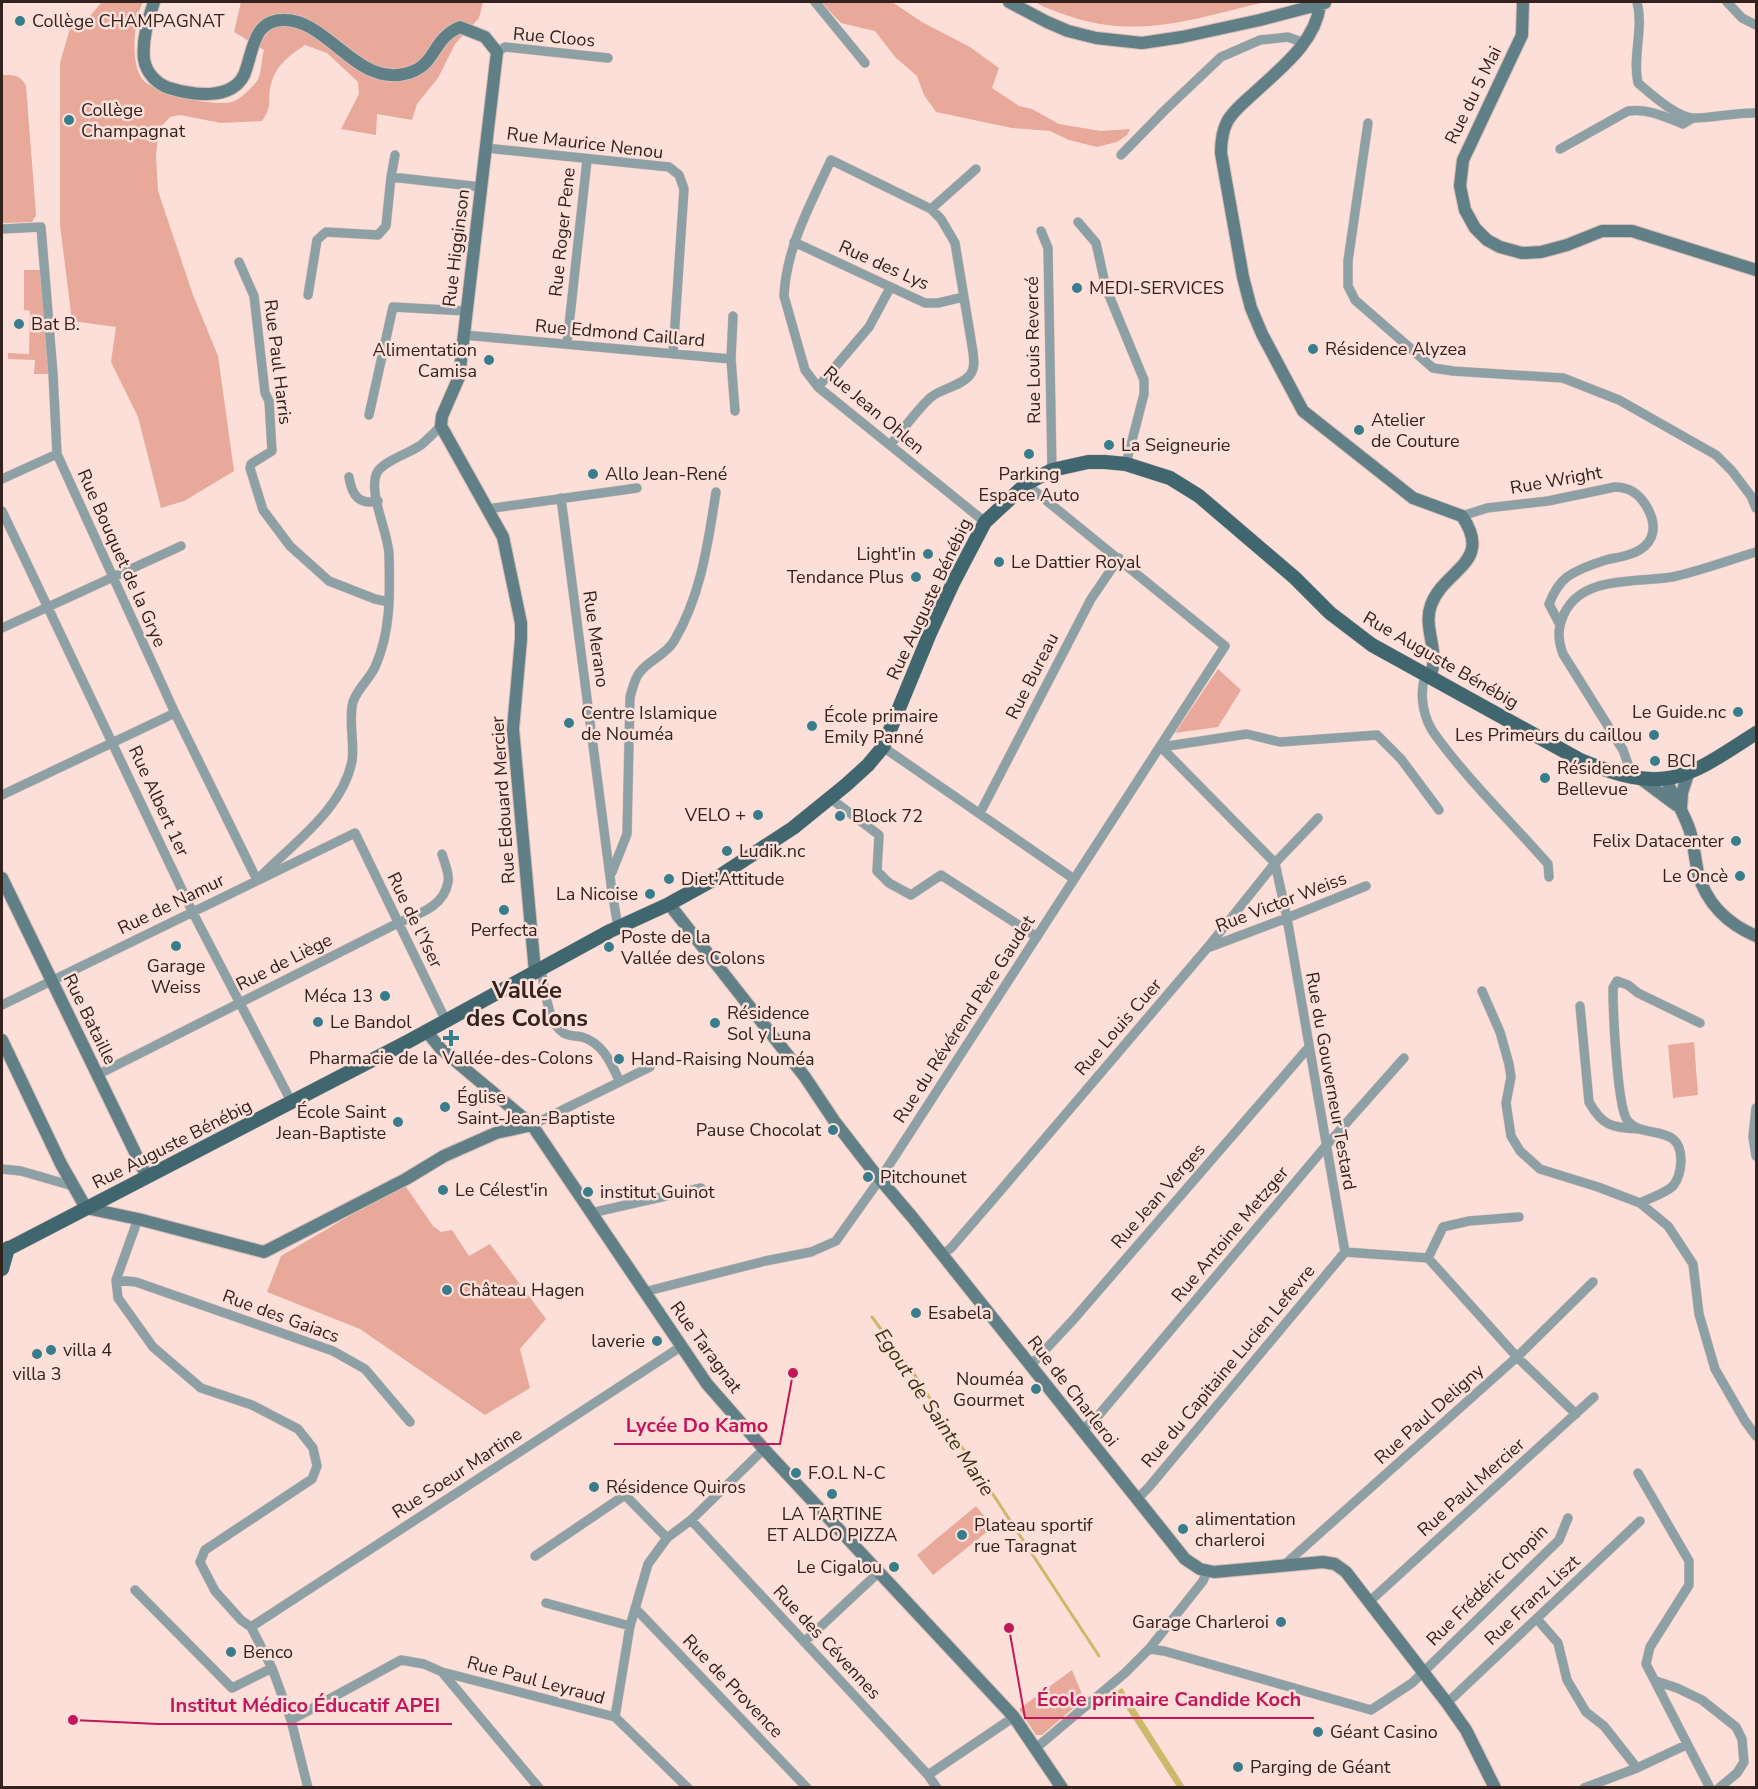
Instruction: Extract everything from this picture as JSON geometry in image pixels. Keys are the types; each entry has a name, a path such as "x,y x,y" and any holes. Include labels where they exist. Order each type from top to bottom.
{"main road":[{"name":"Rue Auguste Bénébig","path":"5,1250 292,1103 620,927 669,904 755,855 793,828 868,765 883,747 930,633 985,522 1026,484 1052,470 1088,462 1126,464 1170,478 1199,496 1339,619 1372,645 1580,760 1606,771 1635,778 1666,780 1704,767 1756,733"},
{"path":"2,1269 5,1250"}],"street":[{"path":"154,2 147,24 143,52 145,66 153,78 164,87 178,91 221,93 234,86 243,76 252,44 261,30 269,23 280,20 292,20 310,28 368,69 384,75 395,76 416,70 428,61 444,36 460,27 485,37 497,52"},
{"path":"815,2 865,63"},
{"path":"1009,2 1068,31 1096,38 1142,43 1182,37 1323,3"},
{"name":"Rue du 5 Mai","path":"1523,2 1522,35 1463,160 1460,186 1465,210 1475,228 1487,240 1500,247 1522,253 1541,252 1567,245 1602,231 1632,231 1756,270"},
{"path":"1637,2 1641,27 1636,60 1638,83 1676,111 1693,118"},
{"path":"1727,2 1742,18 1756,25"},
{"path":"1323,3 1315,26 1304,43 1285,65 1228,120 1222,137 1223,165 1243,277 1251,308 1262,334 1304,411 1413,498 1462,516 1472,534 1472,549 1463,566 1435,596 1430,606 1428,617 1435,661 1422,690 1422,702 1435,736 1548,864 1549,877"},
{"path":"1121,155 1221,57 1260,40 1288,37 1304,43"},
{"name":"Rue Cloos","path":"497,52 505,47 608,58"},
{"name":"Rue Higginson","path":"441,426 442,416 459,377 497,52"},
{"path":"1560,149 1628,111 1650,111 1683,124 1693,118 1756,113"},
{"path":"1368,123 1348,261 1348,286 1355,300 1433,368 1563,378 1619,400 1716,455 1744,487 1756,508"},
{"name":"Rue Maurice Nenou","path":"486,148 669,167 679,175 684,189 673,354"},
{"path":"308,295 317,240 326,232 378,235 386,226 394,155"},
{"name":"Rue Roger Pene","path":"567,344 587,160"},
{"name":"Rue Jean Ohlen","path":"930,209 831,160 794,242 784,286 784,296 805,370 818,387 985,522"},
{"path":"890,445 931,397 968,377 975,363 955,243 941,219 930,209 976,170"},
{"path":"391,177 481,188"},
{"path":"1078,222 1096,243 1106,288 1144,380 1144,394 1126,464"},
{"name":"Rue Bouquet de la Grye","path":"2,229 40,227 53,374 57,454 174,712 257,880"},
{"name":"Rue Louis Revercé","path":"1041,231 1048,248 1052,470"},
{"name":"Rue des Lys","path":"794,242 925,303 938,303 963,297"},
{"name":"Rue Paul Harris","path":"238,262 254,297 264,393 269,401 272,451 250,464 263,510 290,546 329,581 389,602"},
{"path":"818,387 869,327 890,288"},
{"path":"369,415 393,306 466,310"},
{"name":"Rue Edmond Caillard","path":"464,335 731,359 734,316"},
{"path":"731,359 735,411"},
{"path":"257,880 317,821 334,801 348,778 352,757 352,706 354,699 374,670 383,645 389,602 389,552 374,485 378,472 385,465 422,444 441,426"},
{"name":"Rue Edouard Mercier","path":"441,426 503,537 521,623 513,729 538,971"},
{"path":"2,479 57,454"},
{"path":"350,477 354,493 361,501 366,503 378,501"},
{"path":"1026,484 1119,558"},
{"name":"Rue Wright","path":"1462,516 1487,508 1548,501 1614,487 1624,487 1638,495 1654,522 1652,537 1638,551 1578,570 1565,578 1553,594 1550,604 1559,623"},
{"path":"487,510 637,488"},
{"path":"611,874 627,834 630,697 634,682 641,670 673,644 690,611 705,558 716,492"},
{"name":"Rue Merano","path":"561,498 617,921 620,927"},
{"name":"Rue Albert 1er","path":"2,511 193,913 292,1103"},
{"path":"2,628 181,546"},
{"path":"1681,810 1668,797 1635,778 1619,743 1563,654 1558,639 1559,623 1568,604 1586,591 1615,582 1672,576 1756,552"},
{"name":"Rue du Révérend Père Gaudet","path":"644,1292 765,1261 811,1252 836,1241 880,1179 1161,747 1225,646 1119,558"},
{"name":"Rue Bureau","path":"980,813 1091,599 1119,558"},
{"path":"2,795 174,712"},
{"path":"1161,747 1247,734 1280,742 1377,735 1401,759 1439,810"},
{"path":"1606,771 1619,765 1622,760 1619,743"},
{"path":"883,747 1074,879"},
{"path":"1161,747 1275,863"},
{"path":"1681,810 1682,794 1688,774"},
{"path":"1666,780 1690,831 1698,875 1707,894 1716,909 1730,922 1756,936"},
{"path":"830,798 879,835 877,871 889,883 911,895 941,875 1037,937"},
{"name":"Rue Louis Cuer","path":"942,1255 972,1224 1208,947 1275,863 1318,818"},
{"name":"Rue de Namur","path":"2,1005 355,833"},
{"name":"Rue de l'Yser","path":"355,833 446,1021"},
{"name":"Rue de Liège","path":"97,1075 436,906 449,881 442,854"},
{"name":"Rue du Gouverneur Testard","path":"1275,863 1287,918 1345,1252"},
{"name":"Rue Bataille","path":"2,878 147,1177"},
{"name":"Rue Victor Weiss","path":"1208,947 1366,886"},
{"name":"Rue de Charleroi","path":"669,904 805,1077 835,1122 1031,1365 1136,1500 1185,1559 1207,1571"},
{"path":"538,971 558,1028 567,1035 583,1038 600,1047 608,1057 620,1082"},
{"path":"1638,1129 1627,1120 1622,1102 1613,988 1617,981 1700,1023"},
{"path":"1482,991 1500,1032 1509,1064 1511,1077 1506,1103 1510,1137 1520,1151 1540,1169 1640,1203 1668,1226 1694,1264 1699,1314 1715,1369 1756,1436"},
{"path":"1580,1006 1589,1102 1597,1116 1611,1127 1638,1129 1672,1139 1678,1147 1680,1170 1672,1186 1640,1203"},
{"name":"Rue Taragnat","path":"426,1031 441,1049 532,1125 707,1384 764,1449 1014,1717 1062,1788"},
{"path":"2,1040 86,1208 264,1252 406,1179 444,1156 496,1133 532,1125 650,1067"},
{"name":"Rue Jean Verges","path":"1031,1365 1073,1320 1309,1047"},
{"name":"Rue Antoine Metzger","path":"1081,1431 1098,1416 1325,1147 1404,1058"},
{"path":"1756,1108 1753,1137 1756,1156"},
{"path":"2,1169 73,1186"},
{"path":"591,1213 701,1188"},
{"path":"1428,1258 1443,1227 1469,1221 1519,1217"},
{"path":"138,1219 116,1280 118,1298 153,1347 201,1389 252,1405 289,1424 298,1429 313,1448 317,1466 312,1479 205,1550 200,1562 215,1591 241,1620 251,1627 272,1668 291,1720 308,1788"},
{"path":"1345,1252 1428,1258 1517,1357 1576,1414"},
{"name":"Rue du Capitaine Lucien Lefevre","path":"1136,1500 1345,1252"},
{"name":"Rue des Gaiacs","path":"116,1280 136,1282 333,1351 365,1369 410,1422"},
{"name":"Rue Paul Deligny","path":"1283,1566 1517,1357 1593,1282"},
{"name":"Rue Soeur Martine","path":"251,1627 682,1346"},
{"name":"Rue Paul Mercier","path":"1370,1601 1594,1397"},
{"name":"Rue Paul Leyraud","path":"291,1720 401,1660 424,1664 442,1672 615,1717 630,1626 648,1564 668,1538 691,1520 764,1449"},
{"path":"1638,1473 1689,1561 1689,1586 1650,1647 1646,1664 1710,1788"},
{"path":"535,1556 625,1495 668,1538"},
{"name":"Rue Frédéric Chopin","path":"1149,1649 1164,1651 1371,1710 1412,1683 1559,1540 1568,1518"},
{"name":"Rue des Cévennes","path":"691,1520 928,1775 937,1788"},
{"name":"Rue Franz Liszt","path":"1447,1703 1640,1521"},
{"path":"1035,1748 1109,1688 1149,1649 1203,1581 1207,1571 1323,1562 1335,1564 1346,1572 1370,1601 1466,1730 1495,1788"},
{"path":"804,1642 879,1573"},
{"path":"135,1590 232,1688 272,1668"},
{"path":"546,1603 630,1626"},
{"name":"Rue de Provence","path":"635,1608 807,1788"},
{"path":"1537,1619 1558,1643 1567,1680 1586,1712 1604,1726 1637,1768"},
{"path":"442,1672 539,1788"},
{"path":"1656,1681 1702,1700 1736,1726 1742,1739 1744,1762 1737,1773 1719,1788"},
{"path":"615,1717 688,1788"},
{"path":"928,1775 1014,1717"},
{"path":"1584,1788 1637,1768 1686,1745"}],"shaded area":[{"path":"102,2 143,2 137,19 134,42 136,65 144,81 173,95 224,103 235,101 246,93 259,78 261,70 264,50 234,32 241,2 483,2 479,18 455,44 438,78 417,104 412,120 377,114 376,135 341,129 359,94 358,82 327,53 305,45 287,59 274,75 268,109 262,121 221,123 180,115 170,117 159,129 156,155 158,191 193,295 218,356 234,471 184,501 161,508 138,417 111,362 116,327 72,321 60,225 60,63 70,28 78,20 90,16"},
{"path":"821,2 892,2 922,22 970,47 999,68 992,88 1019,106 1032,109 1059,124 1101,131 1130,129 1127,135 1117,142 1097,147 1069,140 1050,131 1012,128 936,112 924,95 917,76 896,58 875,31 841,23"},
{"path":"1035,2 1265,2 1168,24 1120,26 1095,23 1060,13"},
{"path":"2,75 19,77 26,86 36,215 32,222 2,223"},
{"path":"24,270 44,270 53,374 34,374 35,360 8,359 8,353 29,354 30,311 24,310"},
{"path":"1218,669 1241,690 1218,727 1175,733"},
{"path":"1694,1042 1698,1095 1673,1098 1668,1045"},
{"path":"404,1184 433,1226 441,1232 452,1230 469,1256 490,1244 546,1319 520,1349 530,1388 485,1415 360,1329 267,1292 281,1256"},
{"name":"Plateau sportif rue Taragnat","path":"976,1506 993,1527 933,1575 917,1555"},
{"path":"1072,1670 1084,1699 1042,1735 1036,1735 1019,1709"},
{"path":"1122,1688 1185,1787 1177,1787 1116,1692"}],"waterway":[{"name":"Egout de Sainte Marie","path":"872,1317 916,1377 1099,1656"}],"place":[{"name":"Collège CHAMPAGNAT","path":"20,21"},
{"name":"Collège Champagnat","path":"69,120"},
{"name":"MEDI-SERVICES","path":"1077,288"},
{"name":"Bat B.","path":"19,324"},
{"name":"Résidence Alyzea","path":"1313,349"},
{"name":"Alimentation Camisa","path":"489,360"},
{"name":"Atelier de Couture","path":"1359,430"},
{"name":"La Seigneurie","path":"1109,445"},
{"name":"Parking Espace Auto","path":"1029,454"},
{"name":"Allo Jean-René","path":"593,474"},
{"name":"Light'in","path":"928,554"},
{"name":"Le Dattier Royal","path":"999,562"},
{"name":"Tendance Plus","path":"916,577"},
{"name":"Le Guide.nc","path":"1738,712"},
{"name":"Centre Islamique de Nouméa","path":"569,723"},
{"name":"École primaire Emily Panné","path":"812,726"},
{"name":"Les Primeurs du caillou","path":"1654,735"},
{"name":"BCI","path":"1655,761"},
{"name":"Résidence Bellevue","path":"1545,778"},
{"name":"VELO +","path":"758,815"},
{"name":"Block 72","path":"840,816"},
{"name":"Felix Datacenter","path":"1736,841"},
{"name":"Ludik.nc","path":"727,851"},
{"name":"Le Oncè","path":"1740,876"},
{"name":"Diet'Attitude","path":"669,879"},
{"name":"La Nicoise","path":"650,894"},
{"name":"Perfecta","path":"504,910"},
{"name":"Garage Weiss","path":"176,946"},
{"name":"Poste de la Vallée des Colons","path":"609,947"},
{"name":"Méca 13","path":"385,996"},
{"name":"Le Bandol","path":"318,1022"},
{"name":"Résidence Sol y Luna","path":"715,1023"},
{"name":"Pharmacie de la Vallée-des-Colons","path":"451,1038"},
{"name":"Hand-Raising Nouméa","path":"619,1059"},
{"name":"Église Saint-Jean-Baptiste","path":"445,1107"},
{"name":"École Saint Jean-Baptiste","path":"398,1122"},
{"name":"Pause Chocolat","path":"833,1130"},
{"name":"Pitchounet","path":"868,1177"},
{"name":"Le Célest'in","path":"443,1190"},
{"name":"institut Guinot","path":"588,1192"},
{"name":"Château Hagen","path":"447,1290"},
{"name":"Esabela","path":"916,1313"},
{"name":"laverie","path":"657,1341"},
{"name":"villa 4","path":"51,1350"},
{"name":"villa 3","path":"37,1354"},
{"name":"Lycée Do Kamo","path":"793,1373"},
{"name":"Nouméa Gourmet","path":"1036,1389"},
{"name":"F.O.L N-C","path":"796,1473"},
{"name":"Résidence Quiros","path":"594,1487"},
{"name":"LA TARTINE ET ALDO PIZZA","path":"832,1494"},
{"name":"alimentation charleroi","path":"1183,1529"},
{"name":"Plateau sportif rue Taragnat","path":"962,1535"},
{"name":"Le Cigalou","path":"894,1567"},
{"name":"Garage Charleroi","path":"1281,1622"},
{"name":"École primaire Candide Koch","path":"1009,1628"},
{"name":"Benco","path":"231,1652"},
{"name":"Institut Médico Éducatif APEI","path":"73,1720"},
{"name":"Géant Casino","path":"1318,1732"},
{"name":"Parging de Géant","path":"1238,1767"}],"district":[{"name":"Vallée des Colons","path":"527,1004"}]}
